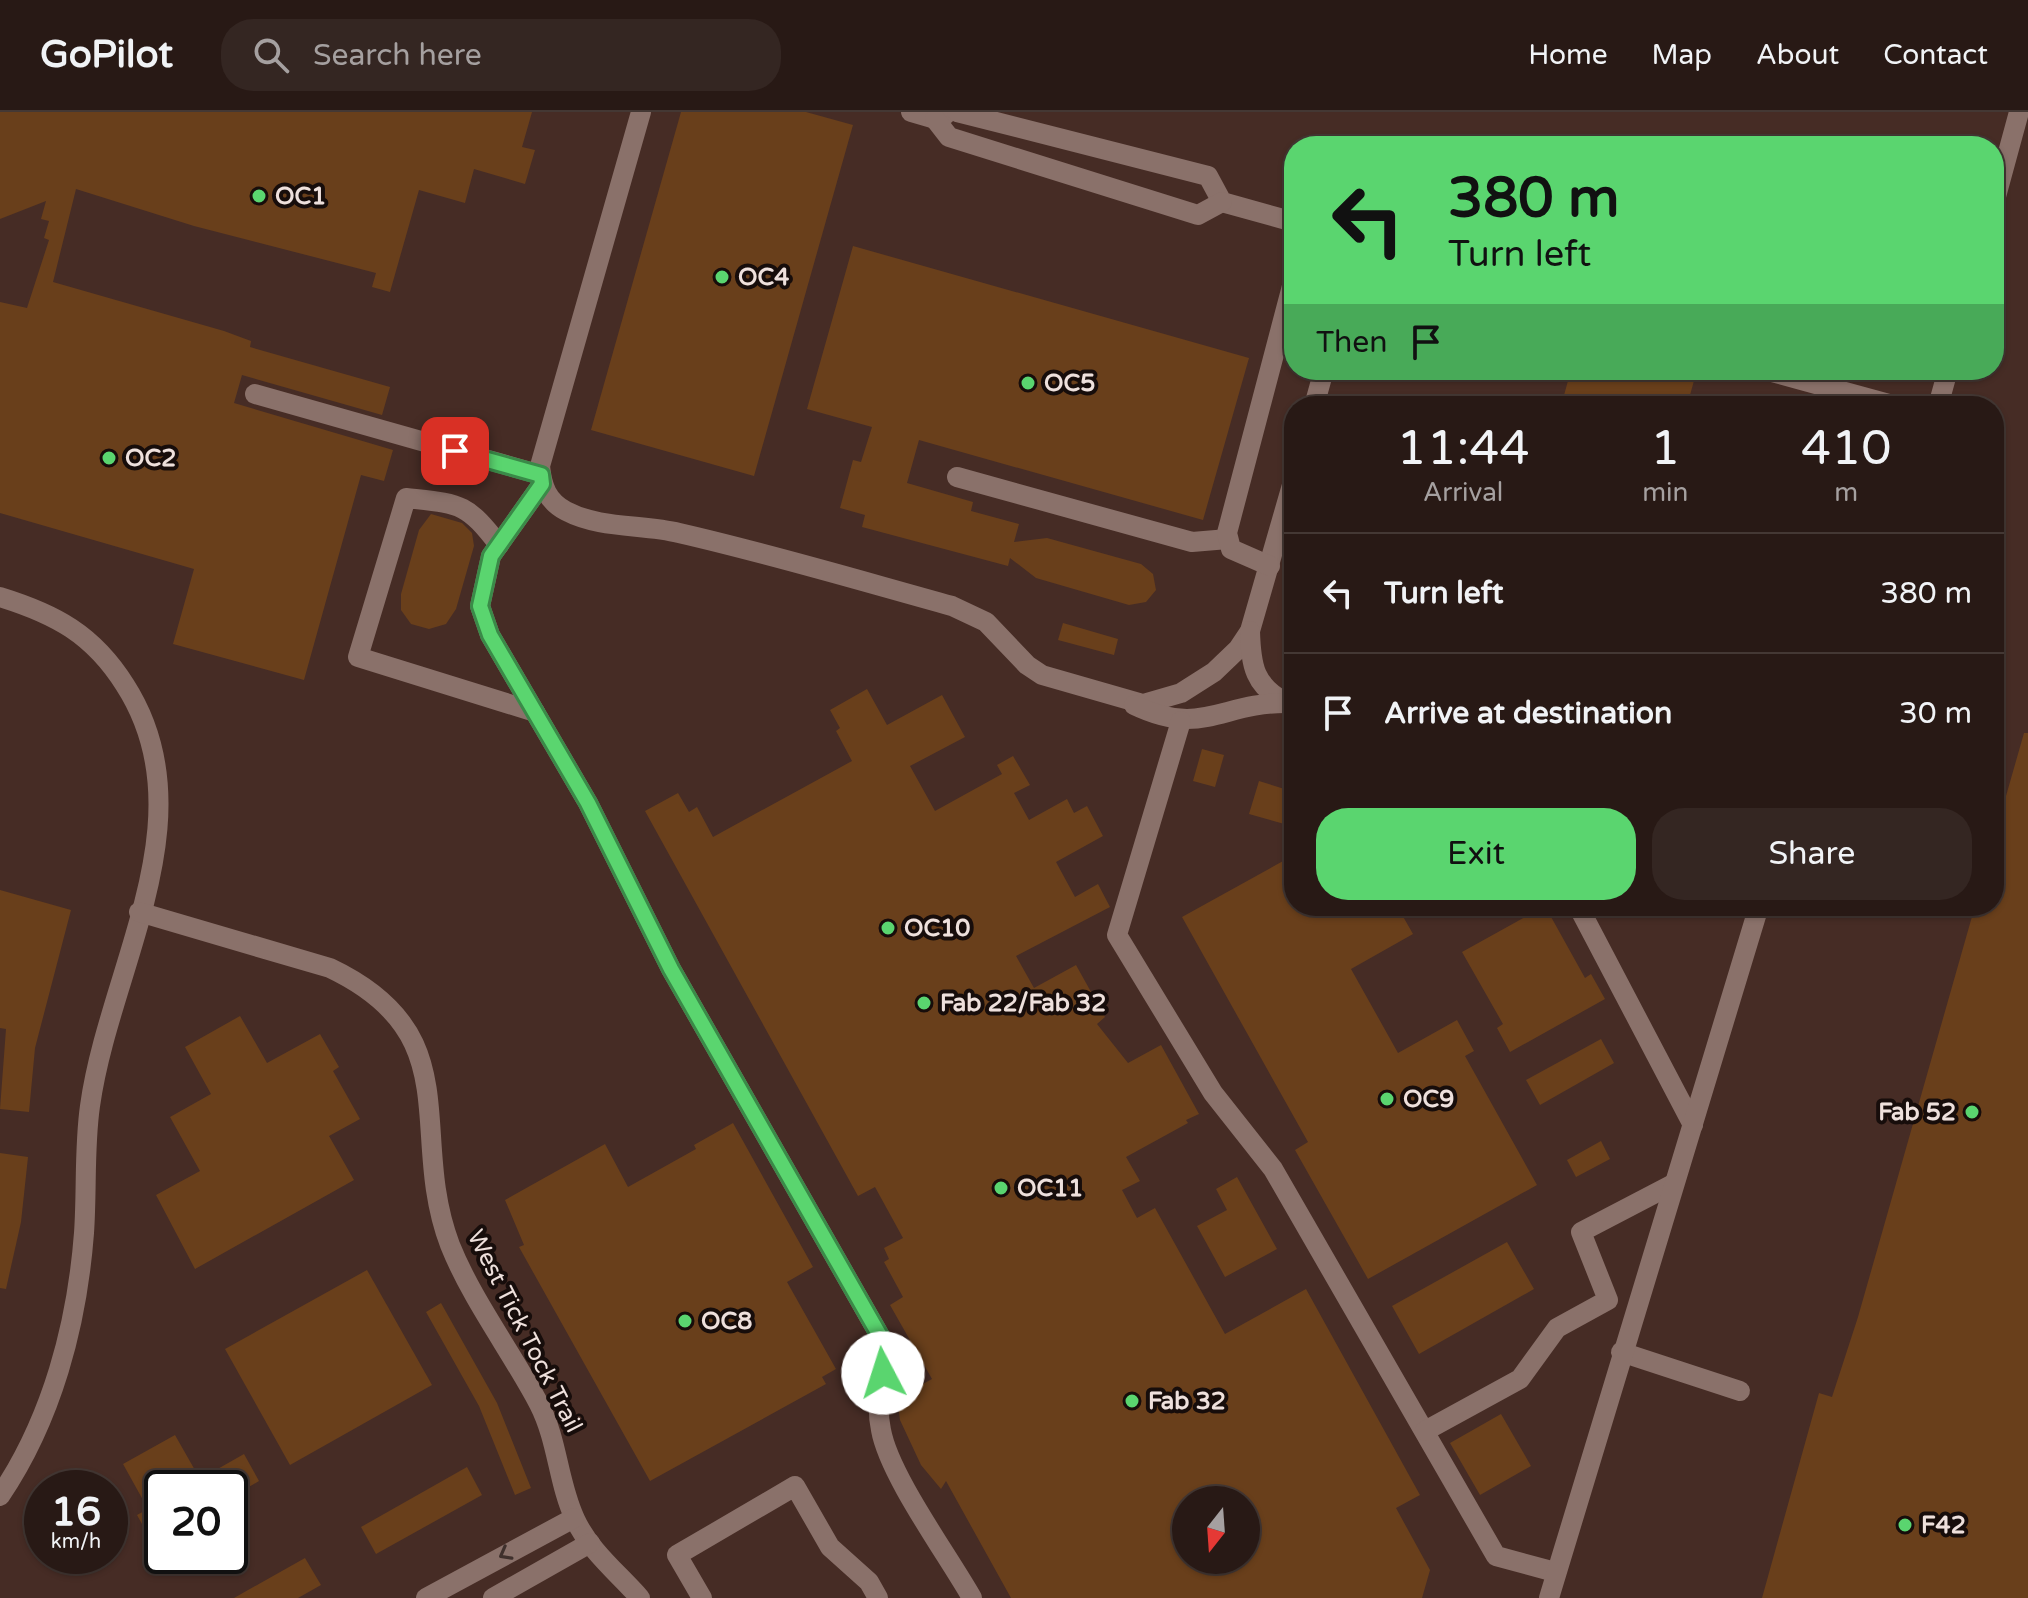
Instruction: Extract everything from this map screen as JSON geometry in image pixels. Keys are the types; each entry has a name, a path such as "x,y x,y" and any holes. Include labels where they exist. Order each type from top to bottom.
{"street":[{"path":"641,112 540,466 541,480 550,500 582,518 678,532 952,606 986,622 1027,665 1042,675 1181,721 1209,719 1261,703 1284,704"},
{"path":"911,112 948,114 1208,176 1222,202"},
{"path":"2004,167 2019,112"},
{"path":"948,114 949,137 1114,190 1198,215 1222,202 1284,219"},
{"path":"1114,190 1123,155"},
{"path":"1270,566 1247,559 1231,549 1228,539 1234,505 1284,316"},
{"path":"1801,380 1860,396"},
{"path":"255,394 541,480"},
{"path":"957,477 1192,542 1228,539"},
{"path":"541,480 491,556 480,606 490,635 602,829 679,982 888,1350 878,1396 881,1430 891,1459 972,1598"},
{"path":"499,545 474,513 439,502 406,498 358,657 535,712"},
{"path":"1124,701 1143,704 1181,693 1214,672 1238,649 1250,631 1284,515"},
{"path":"0,597 66,622 118,673 146,726 160,787 160,822 100,1052 90,1104 83,1245 65,1350 27,1448 0,1496"},
{"path":"1250,631 1251,656 1257,676 1269,693 1284,700"},
{"path":"1181,721 1117,935 1213,1093 1273,1169 1496,1556 1555,1572"},
{"name":"West Tick Tock Trail","path":"139,912 330,968 357,981 380,999 401,1023 426,1078 437,1199 451,1246 541,1407 556,1445 574,1518 590,1543 640,1598"},
{"path":"1583,916 1693,1125"},
{"path":"1549,1598 1621,1352 1756,916"},
{"path":"1425,1431 1520,1379 1557,1328 1608,1300 1581,1232 1673,1184"},
{"path":"1621,1352 1740,1391"},
{"path":"702,1598 677,1555 795,1486 830,1547 869,1582 878,1598"},
{"path":"426,1598 574,1518"},
{"path":"493,1598 590,1543"}],"shaded area":[{"path":"0,112 2028,112 2028,1598 0,1598"}],"building":[{"path":"0,112 532,112 522,147 535,150 525,184 474,169 465,203 419,190 390,292 372,287 376,273 194,226 76,189 53,282 224,331 251,341 250,347 390,387 382,415 242,375 234,403 393,450 384,481 361,475 304,680 173,644 194,569 0,513 0,302 27,308 49,240 44,238 49,221 41,219 46,201 0,219"},
{"name":"OC4","path":"681,112 806,112 853,125 754,476 591,430"},
{"name":"OC5","path":"853,246 1249,358 1203,520 919,440 907,483 973,502 971,511 1019,524 1014,542 1047,538 1141,564 1153,574 1156,590 1146,602 1129,605 1036,578 1010,558 1008,566 862,527 865,515 840,508 853,460 861,462 872,427 807,409"},
{"path":"1568,380 1694,380 1690,396 1564,396"},
{"path":"431,514 462,523 472,533 474,546 456,609 446,624 429,629 411,624 401,610 401,594 419,530"},
{"path":"1063,623 1118,639 1114,655 1058,640"},
{"path":"867,689 887,725 942,695 965,737 910,766 935,811 1002,774 997,765 1013,756 1030,785 1014,793 1029,820 1067,799 1074,813 1087,806 1103,836 1056,862 1075,897 1098,884 1110,907 1016,956 1034,988 1076,965 1105,1017 1097,1024 1128,1063 1161,1045 1199,1114 1126,1157 1140,1181 1122,1190 1137,1218 1155,1208 1225,1334 1306,1289 1420,1495 1396,1508 1430,1570 1422,1598 1011,1598 946,1481 941,1489 921,1465 900,1420 897,1398 932,1379 890,1305 903,1297 884,1262 889,1259 884,1248 903,1238 875,1187 858,1196 645,811 678,793 689,812 697,807 713,837 852,761 836,731 840,728 830,710"},
{"name":"Fab 52","path":"2024,733 2028,733 2028,1598 1762,1598 1819,1393 1832,1397 1858,1317 1972,916 2004,916 2004,803"},
{"path":"1202,749 1224,755 1215,787 1193,781"},
{"path":"1259,781 1284,789 1284,824 1249,814"},
{"name":"OC9","path":"1284,861 1284,916 1403,916 1413,934 1351,969 1398,1053 1457,1020 1474,1051 1465,1056 1537,1185 1368,1279 1295,1150 1308,1142 1182,917"},
{"path":"0,890 71,910 35,1048 29,1112 0,1109 6,1029 0,1028"},
{"path":"1527,916 1551,916 1585,978 1591,974 1605,999 1510,1052 1497,1028 1503,1024 1462,952"},
{"path":"240,1016 267,1063 320,1034 339,1067 333,1071 360,1119 329,1136 354,1180 195,1269 156,1195 200,1171 170,1117 211,1094 185,1047"},
{"path":"1601,1039 1614,1063 1540,1105 1526,1080"},
{"name":"OC8","path":"733,1123 813,1267 787,1282 836,1369 822,1377 826,1384 650,1481 519,1247 524,1245 505,1200 605,1144 628,1187 696,1149 694,1145"},
{"path":"1601,1141 1610,1159 1576,1177 1567,1160"},
{"path":"0,1153 28,1157 21,1222 6,1289 0,1288"},
{"path":"1237,1177 1277,1249 1225,1277 1197,1226 1227,1210 1216,1189"},
{"path":"1507,1242 1534,1289 1419,1354 1392,1306"},
{"path":"367,1270 432,1385 290,1465 225,1349"},
{"path":"441,1303 497,1403 531,1488 515,1495 479,1406 426,1312"},
{"path":"1501,1414 1531,1466 1480,1495 1450,1443"},
{"path":"175,1435 195,1470 144,1470 144,1502 123,1464"},
{"path":"244,1454 259,1481 248,1487 248,1470 216,1470"},
{"path":"467,1467 482,1495 376,1554 361,1527"},
{"path":"144,1511 144,1528 137,1515"},
{"path":"305,1558 321,1585 298,1598 234,1598"}],"place":[{"name":"OC1","path":"259,196"},
{"name":"OC4","path":"722,277"},
{"name":"OC5","path":"1028,383"},
{"name":"OC2","path":"109,458"},
{"name":"OC10","path":"888,928"},
{"name":"Fab 22/Fab 32","path":"924,1003"},
{"name":"OC9","path":"1387,1099"},
{"name":"Fab 52","path":"1972,1112"},
{"name":"OC11","path":"1001,1188"},
{"name":"OC8","path":"685,1321"},
{"name":"Fab 32","path":"1132,1401"},
{"name":"F42","path":"1905,1525"}],"route":[{"path":"455,451 541,475 542,484 491,556 480,606 490,635 588,803 671,969 888,1350 883,1373"}]}
